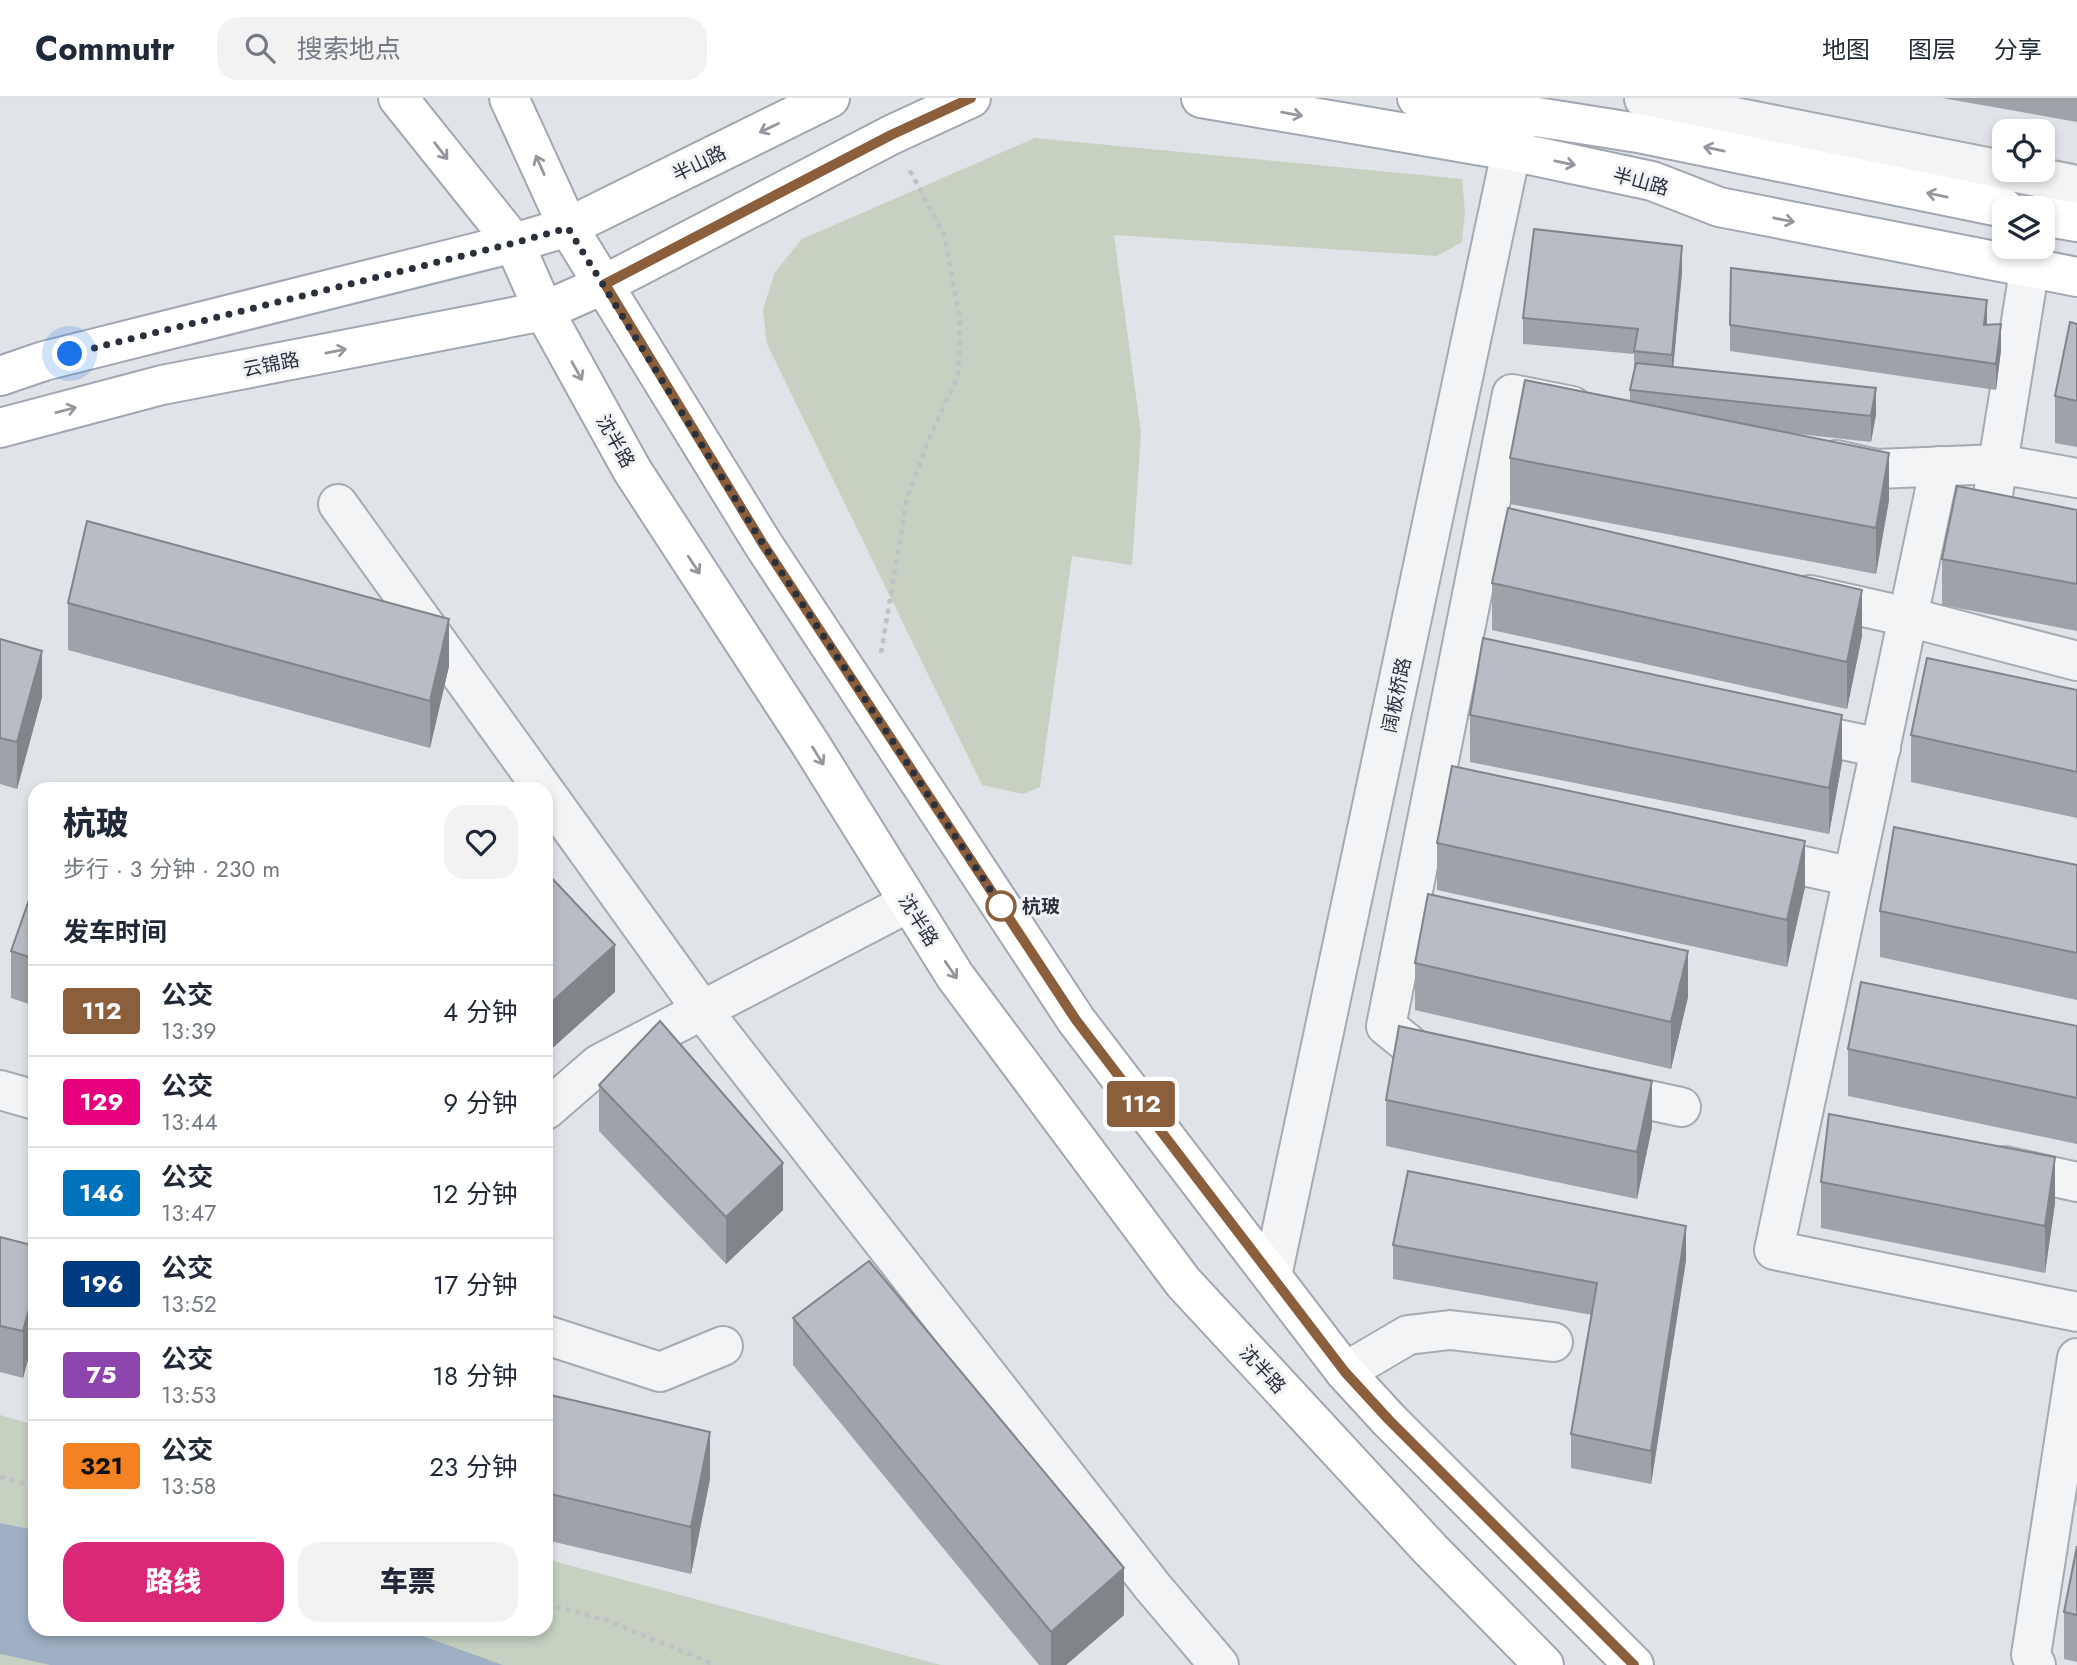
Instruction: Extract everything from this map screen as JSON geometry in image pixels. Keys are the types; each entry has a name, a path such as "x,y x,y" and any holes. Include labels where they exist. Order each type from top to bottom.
{"main road":[{"name":"沈半路","path":"398,98 514,243 544,311 632,470 811,745 955,976 1182,1282 1431,1550 1544,1665"},
{"path":"509,98 568,228 763,544 1076,1020 1345,1372 1398,1429 1634,1665"},
{"name":"半山路","path":"568,228 830,98"},
{"path":"544,311 605,284 891,135 971,98"},
{"name":"半山路","path":"1201,98 1511,151 1652,181 1719,207 1992,252"},
{"path":"1417,98 1519,114 1642,110 1992,205"},
{"path":"2055,218 2077,222"},
{"path":"0,376 44,361 568,228"},
{"name":"半山路","path":"2033,259 2077,277"},
{"name":"云锦路","path":"0,428 162,385 544,311"}],"street":[{"path":"1642,110 2077,185"},
{"name":"阔板桥路","path":"1272,1276 1519,114"},
{"path":"2031,259 1990,513 2077,532"},
{"path":"1483,1065 1418,1051 1386,1026 1410,908 1448,784 1501,524 1512,394 1607,413"},
{"path":"1809,455 1876,469 1999,464 2077,478"},
{"path":"1940,466 1881,748 1878,828 1853,877 1774,1250 2077,1312"},
{"path":"338,504 539,782"},
{"path":"1772,586 2077,660"},
{"path":"1758,723 1881,748"},
{"path":"553,802 702,1010 1152,1586 1219,1665"},
{"path":"1718,846 1853,877"},
{"path":"553,1104 599,1064 908,903"},
{"path":"1410,908 1449,917"},
{"path":"1830,987 1869,995"},
{"path":"1562,1082 1681,1107"},
{"path":"0,1090 28,1098"},
{"path":"1801,1121 1841,1130"},
{"path":"1972,1159 2077,1182"},
{"path":"1345,1372 1408,1335 1450,1330 1553,1342"},
{"path":"553,1337 660,1372 723,1346"},
{"path":"2036,1665 2031,1655 2062,1558 2077,1358"}],"path":[{"path":"872,709 907,498 930,436 958,376 960,320 944,235 891,135"},
{"path":"0,1476 28,1484"},
{"path":"553,1606 609,1621 715,1665"}],"green space":[{"path":"1035,138 1462,179 1465,212 1462,242 1437,256 1114,235 1141,433 1132,565 1072,556 1040,787 1023,794 982,785 767,344 763,309 775,272 802,239"},
{"path":"0,1415 28,1423 28,1529 0,1523"},
{"path":"553,1561 941,1665 503,1665 423,1636 553,1636"},
{"path":"0,1654 50,1665 0,1665"}],"water":[{"path":"0,1523 28,1529 28,1636 423,1636 503,1665 50,1665 0,1654"}],"building":[{"path":"1534,229 1682,246 1672,355 1634,351 1638,329 1523,318"},
{"path":"1731,268 1987,300 1984,325 2001,324 1996,364 1730,325"},
{"path":"2070,322 2077,324 2077,401 2055,396"},
{"path":"1636,363 1876,388 1871,416 1630,390"},
{"path":"1525,380 1889,453 1876,528 1510,458"},
{"path":"1957,486 2077,510 2077,584 1942,559"},
{"path":"1508,508 1862,590 1847,662 1492,583"},
{"path":"87,521 449,619 430,701 68,603"},
{"path":"1483,638 1842,715 1829,788 1470,715"},
{"path":"0,639 42,651 17,742 0,738"},
{"path":"1927,658 2077,690 2077,772 1911,735"},
{"path":"1452,766 1805,841 1787,920 1437,843"},
{"path":"1894,827 2077,865 2077,953 1880,911"},
{"path":"553,879 615,945 553,1001"},
{"path":"1428,894 1688,951 1671,1022 1415,963"},
{"path":"28,903 28,957 11,951"},
{"path":"1861,982 2077,1026 2077,1098 1848,1049"},
{"path":"660,1021 783,1163 726,1217 599,1085"},
{"path":"1399,1026 1652,1081 1637,1152 1386,1100"},
{"path":"1829,1114 2055,1157 2045,1226 1821,1182"},
{"path":"1408,1171 1686,1226 1651,1451 1571,1434 1597,1283 1393,1245"},
{"path":"0,1237 28,1244 28,1313 23,1331 0,1326"},
{"path":"869,1261 1124,1568 1051,1632 793,1318"},
{"path":"553,1396 710,1432 691,1527 553,1495"},
{"path":"2077,1546 2077,1615 2064,1612"}],"bus line":[{"name":"112","path":"971,98 891,135 605,284 763,544 1076,1020 1345,1372 1389,1420 1634,1665"}],"place":[{"name":"杭玻","path":"1001,906"}],"route":[{"path":"70,354 568,228 763,544 1001,906"}]}
